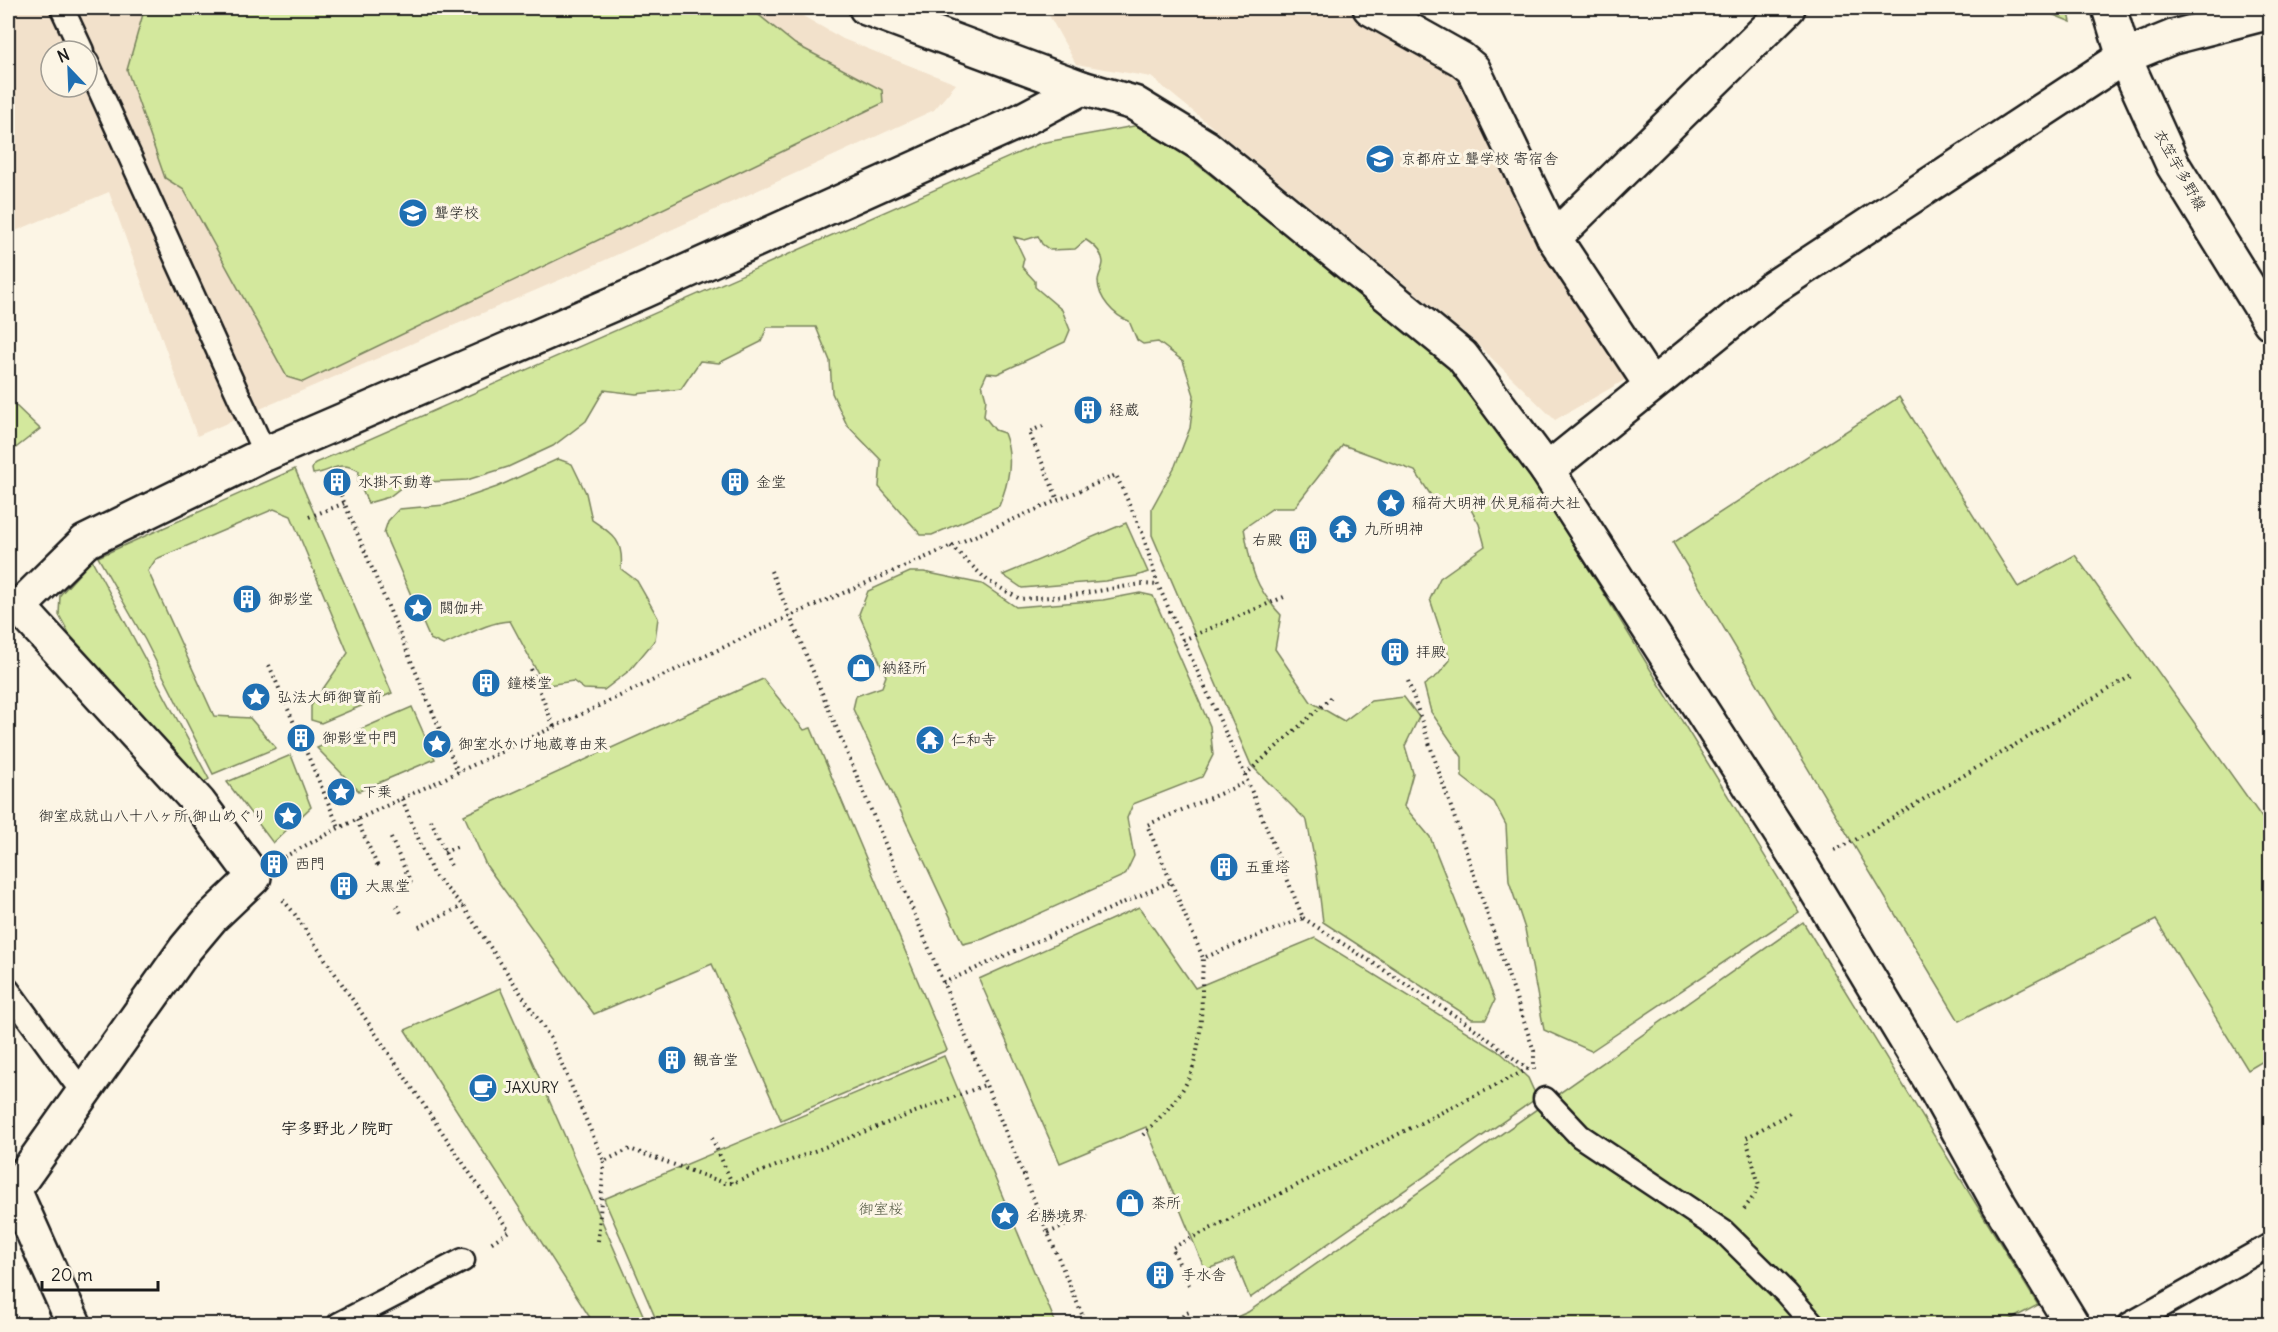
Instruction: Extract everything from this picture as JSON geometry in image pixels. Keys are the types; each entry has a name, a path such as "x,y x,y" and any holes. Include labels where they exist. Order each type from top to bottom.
{"street":[{"path":"866,8 1082,88 1134,103 1206,147 1462,356 1547,470 1801,865 1932,1083 1999,1204 2072,1324"},
{"path":"1370,8 1461,59 1473,69 1554,238 1651,385"},
{"path":"1554,238 1788,8"},
{"name":"衣笠宇多野線","path":"2109,8 2124,57 2173,165 2271,322"},
{"path":"1547,470 1771,289 2124,57 2173,36 2271,12"},
{"path":"74,1324 10,1192 186,948 212,917 254,877 199,803 13,602 85,542 265,454 654,286 1020,121 1082,88"}],"lane":[{"path":"62,8 76,39"},
{"path":"99,88 265,454"},
{"path":"8,990 83,1093"},
{"path":"1545,1099 1580,1136 1724,1232 1786,1293 1813,1324"},
{"path":"2130,1324 2271,1245"},
{"path":"339,1324 463,1260"}],"path":[{"path":"1043,426 1029,432 1058,500"},
{"path":"279,860 339,828 790,616 1116,475 1142,532 1158,585 1245,775 1303,918 1471,1026 1534,1074 1534,1051 1408,681"},
{"path":"341,495 458,772"},
{"path":"309,517 345,503"},
{"path":"951,546 988,581 1020,599 1067,596 1141,584 1158,585"},
{"path":"771,571 1086,1324"},
{"path":"1183,640 1284,597"},
{"path":"269,665 339,828"},
{"path":"531,669 554,727"},
{"path":"1855,840 2131,676"},
{"path":"1245,775 1333,696"},
{"path":"1143,1135 1171,1105 1191,1074 1200,1030 1203,958 1147,825 1247,782"},
{"path":"402,799 433,874 463,906 551,1040 604,1161 598,1241"},
{"path":"357,820 377,865 375,866"},
{"path":"430,820 451,866"},
{"path":"391,838 411,883"},
{"path":"444,852 459,846"},
{"path":"944,983 1170,882"},
{"path":"280,897 294,913 509,1231"},
{"path":"397,906 401,912"},
{"path":"419,927 463,906"},
{"path":"1203,958 1303,918"},
{"path":"1189,1285 1172,1248 1528,1069"},
{"path":"604,1161 630,1149 725,1183 732,1183 985,1085"},
{"path":"1724,1232 1754,1196 1759,1185 1746,1138 1793,1110"},
{"path":"712,1138 732,1183"},
{"path":"1048,1233 1092,1214"},
{"path":"1167,1324 1192,1311"}],"shaded area":[{"name":"聾学校","path":"8,8 789,8 843,39 956,84 934,110 592,266 197,436 109,192 8,234"},
{"name":"京都府立 聾学校 寄宿舎","path":"1045,8 1351,8 1468,75 1630,377 1555,420 1473,340 1151,77 1076,64"}],"green space":[{"name":"聾学校","path":"151,8 750,8 795,44 882,90 883,103 303,382 287,377 184,190 165,178 127,70 143,14"},
{"path":"2037,8 2068,8 2071,22"},
{"path":"1145,124 1450,362 1530,473 1799,912 1591,1051 1544,1030 1525,929 1509,881 1506,825 1494,802 1462,777 1462,757 1431,712 1424,685 1438,675 1450,660 1430,599 1440,578 1485,546 1479,524 1465,499 1434,500 1415,471 1343,445 1294,508 1273,508 1244,528 1259,585 1281,615 1275,649 1311,702 1344,721 1371,701 1404,697 1419,717 1405,746 1413,773 1404,806 1430,837 1495,1000 1486,1019 1472,1019 1323,922 1307,821 1251,765 1152,535 1152,508 1175,466 1190,428 1194,395 1183,361 1158,342 1143,344 1137,340 1129,321 1123,319 1108,306 1099,287 1098,279 1103,265 1101,255 1086,240 1075,249 1050,250 1042,244 1038,236 1025,240 1014,237 1024,258 1022,267 1035,281 1035,287 1062,310 1070,330 1065,342 997,374 987,373 982,384 986,399 984,416 995,430 1004,433 1009,452 1008,479 999,506 932,535 921,535 879,487 881,460 847,425 832,393 830,361 816,327 767,327 761,342 719,363 700,361 681,389 636,394 604,390 586,421 553,446 508,467 467,480 407,483 389,497 368,503 358,481 359,471 340,466 313,474 312,469 315,463 1041,143"},
{"path":"1899,397 2018,587 2075,555 2270,829 2270,1057 2248,1070 2156,920 1959,1021 1673,543"},
{"path":"15,405 40,429 8,454 8,407"},
{"path":"558,459 572,464 586,493 592,520 616,540 621,552 621,569 637,581 658,618 655,640 630,670 604,690 584,689 573,681 548,685 540,677 510,621 484,627 443,645 430,639 384,533 388,521 399,509 445,505 497,487"},
{"path":"295,469 392,693 321,723 311,720 311,706 348,653 291,516 274,509 156,559 148,571 214,716 250,718 276,748 213,774 145,640 98,557"},
{"path":"1126,523 1148,572 1105,581 1022,588 1003,575"},
{"path":"92,560 209,779 203,783 70,635 59,615 60,595"},
{"path":"910,572 924,572 982,584 1016,607 1103,600 1140,593 1153,596 1210,726 1213,755 1202,777 1133,804 1127,818 1134,856 1125,875 983,939 963,944 853,709 856,696 882,687 886,676 859,614 868,591"},
{"path":"763,679 804,730 811,728 947,1050 781,1120 712,964 594,1014 486,865 464,815"},
{"path":"412,707 435,759 359,791 317,748"},
{"path":"291,755 311,807 273,843 227,782"},
{"path":"1139,907 1195,988 1315,938 1501,1053 1528,1078 1537,1098 1250,1298 1234,1259 1205,1270 1146,1127 1060,1163 979,979"},
{"path":"1803,922 2038,1305 2002,1324 1221,1324 1248,1312"},
{"path":"500,988 647,1324 594,1324 405,1030"},
{"name":"御室桜","path":"944,1056 1056,1324 658,1324 604,1199"}],"place":[{"name":"京都府立 聾学校 寄宿舎","path":"1380,159"},
{"name":"聾学校","path":"413,213"},
{"name":"経蔵","path":"1088,410"},
{"name":"水掛不動尊","path":"337,482"},
{"name":"金堂","path":"735,482"},
{"name":"稲荷大明神 伏見稲荷大社","path":"1391,503"},
{"name":"九所明神","path":"1343,529"},
{"name":"右殿","path":"1303,540"},
{"name":"御影堂","path":"247,599"},
{"name":"閼伽井","path":"418,608"},
{"name":"拝殿","path":"1395,652"},
{"name":"納経所","path":"861,668"},
{"name":"鐘楼堂","path":"486,683"},
{"name":"弘法大師御寶前","path":"256,697"},
{"name":"御影堂中門","path":"301,738"},
{"name":"仁和寺","path":"930,740"},
{"name":"御室水かけ地蔵尊由来","path":"437,744"},
{"name":"下乗","path":"341,792"},
{"name":"御室成就山八十八ヶ所 御山めぐり","path":"288,816"},
{"name":"西門","path":"274,864"},
{"name":"五重塔","path":"1224,867"},
{"name":"大黒堂","path":"344,886"},
{"name":"観音堂","path":"672,1060"},
{"name":"JAXURY","path":"483,1088"},
{"name":"茶所","path":"1130,1203"},
{"name":"名勝境界","path":"1005,1216"},
{"name":"手水舎","path":"1160,1275"}],"district":[{"name":"宇多野北ノ院町","path":"337,1128"}]}
